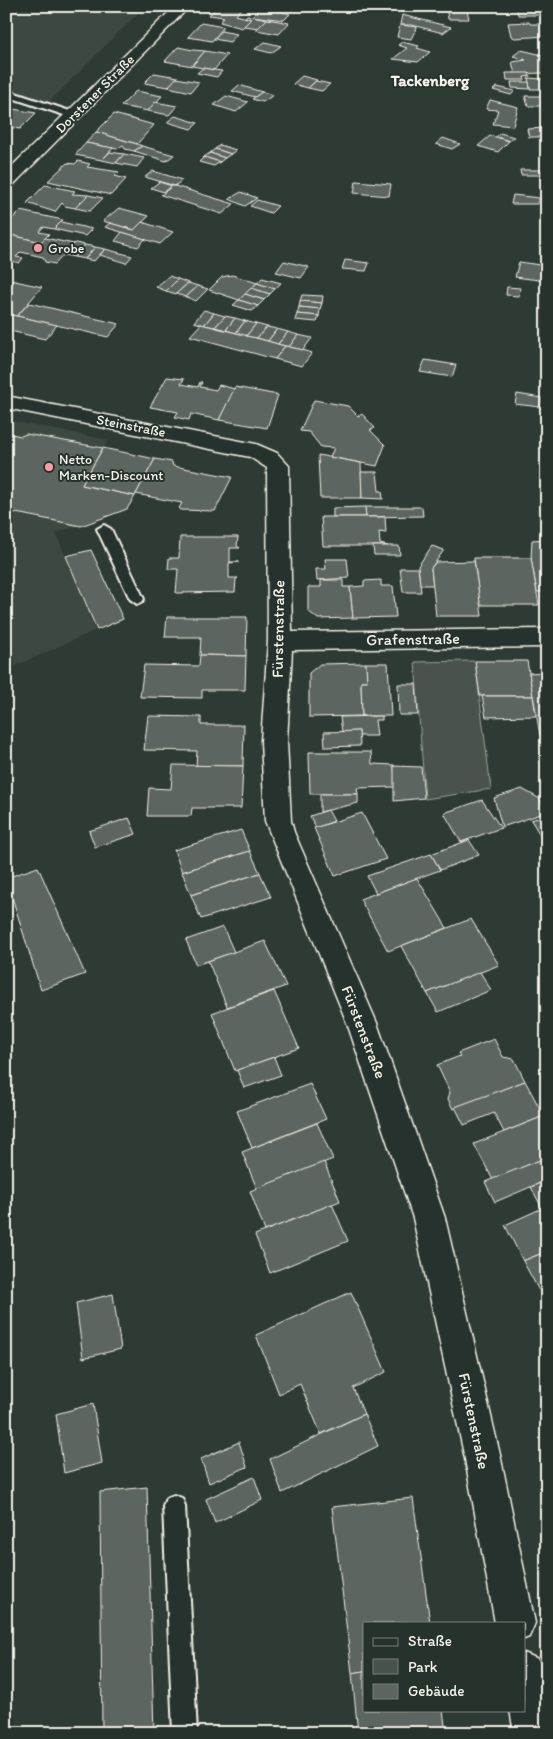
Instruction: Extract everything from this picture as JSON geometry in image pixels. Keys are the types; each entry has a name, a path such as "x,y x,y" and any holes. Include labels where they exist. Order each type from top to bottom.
{"street":[{"name":"Dorstener Straße","path":"6,182 183,6"},
{"name":"Steinstraße","path":"6,402 256,451"},
{"name":"Fürstenstraße","path":"256,451 274,461 279,474 280,641 274,741 280,832 362,1023 429,1218 483,1459 515,1622"},
{"name":"Grafenstraße","path":"280,641 547,638"},
{"path":"526,1684 535,1733"}],"lane":[{"path":"6,93 73,115"},
{"path":"104,529 137,599"},
{"path":"174,1506 185,1733"}],"shaded area":[{"path":"6,6 145,6 48,103 6,89"},
{"path":"6,420 108,440 82,485 135,496 127,509 56,533 96,630 6,670"}],"green space":[{"path":"475,661 491,789 425,799 415,662"}],"building":[{"path":"218,6 244,6 236,15 251,19 242,28 220,22 224,17 209,15"},
{"path":"262,6 290,14 284,20 252,16"},
{"path":"446,6 466,6 469,19 448,19"},
{"path":"516,6 547,6 547,15 518,15"},
{"path":"247,15 267,19 259,28 244,26 251,19 245,17"},
{"path":"402,15 451,27 443,33 412,25 400,25"},
{"path":"267,19 289,23 279,34 256,30"},
{"path":"529,22 530,24 547,24 547,36 515,38 511,36 508,23"},
{"path":"201,23 224,27 212,41 188,37"},
{"path":"400,25 417,27 411,39 397,37"},
{"path":"221,31 237,34 230,42 214,39"},
{"path":"265,42 281,46 271,53 255,49"},
{"path":"402,42 419,46 417,48 430,52 418,62 393,59 407,48 398,45"},
{"path":"178,47 205,51 192,66 165,61"},
{"path":"521,50 547,56 547,77 544,77 543,73 515,74 512,62 526,60 513,56"},
{"path":"205,51 227,55 214,70 192,66"},
{"path":"203,68 222,71 217,77 197,73"},
{"path":"154,73 178,77 168,87 144,83"},
{"path":"506,73 529,73 530,76 524,77 525,80 507,80"},
{"path":"302,76 317,80 308,88 293,84"},
{"path":"176,78 199,82 191,92 168,87"},
{"path":"528,78 542,79 545,89 530,89"},
{"path":"316,81 330,84 322,91 308,88"},
{"path":"511,82 529,82 530,89 512,88"},
{"path":"239,85 262,92 255,97 232,91"},
{"path":"497,87 515,91 511,95 493,90"},
{"path":"136,91 162,96 148,111 121,106"},
{"path":"262,92 273,95 263,102 252,99"},
{"path":"226,96 248,102 236,112 214,105"},
{"path":"525,96 547,96 547,106 528,106"},
{"path":"490,100 518,107 513,126 493,124 498,110 486,109"},
{"path":"155,102 177,106 169,115 148,111"},
{"path":"13,109 36,113 20,129 6,127 6,115"},
{"path":"114,114 154,125 137,144 96,132"},
{"path":"175,116 198,123 191,129 167,122"},
{"path":"547,128 547,148 544,148 540,137 529,137 527,129"},
{"path":"96,132 142,146 134,151 125,149 123,145 117,149 86,143"},
{"path":"500,133 514,137 509,141 496,137"},
{"path":"490,136 509,141 498,152 478,146"},
{"path":"443,138 460,144 452,149 436,144"},
{"path":"86,143 113,148 102,160 75,155"},
{"path":"220,145 236,150 231,154 215,149"},
{"path":"142,146 174,155 166,161 134,151"},
{"path":"215,149 231,154 225,158 210,153"},
{"path":"110,152 124,154 116,163 102,160"},
{"path":"210,153 225,158 220,162 204,157"},
{"path":"124,154 144,158 137,167 116,163"},
{"path":"204,157 220,162 214,166 199,162"},
{"path":"78,161 90,164 87,167 119,172 115,176 126,179 111,195 48,181 67,163 75,164"},
{"path":"520,170 541,170 543,175 521,175"},
{"path":"153,171 182,180 175,186 145,177"},
{"path":"356,181 391,184 389,196 354,193"},
{"path":"159,182 172,186 164,192 151,188"},
{"path":"45,185 75,191 72,194 88,195 75,208 65,206 62,203 55,212 27,203"},
{"path":"172,186 234,204 222,214 161,195"},
{"path":"241,192 257,198 245,206 229,199"},
{"path":"88,195 103,198 90,211 75,208"},
{"path":"513,195 539,198 538,204 511,204"},
{"path":"257,200 278,206 271,213 250,206"},
{"path":"119,208 149,216 134,230 103,221"},
{"path":"20,211 63,220 54,229 43,227 39,232 49,234 41,242 6,234 6,225"},
{"path":"61,222 92,229 85,236 54,229"},
{"path":"142,222 173,232 160,244 105,227 110,223 134,230"},
{"path":"122,232 145,239 138,247 115,241"},
{"name":"Grobe","path":"6,234 41,242 45,238 74,244 55,264 45,262 43,257 21,252 16,257 23,258 19,263 12,261 6,265"},
{"path":"75,243 85,245 74,257 64,255"},
{"path":"85,245 95,247 85,259 74,257"},
{"path":"95,247 105,249 94,261 85,259"},
{"path":"105,249 132,256 126,263 100,255"},
{"path":"345,260 369,263 366,271 342,269"},
{"path":"284,261 309,267 301,278 276,272"},
{"path":"519,262 547,266 547,281 515,277"},
{"path":"232,275 257,283 239,300 209,290 222,277"},
{"path":"169,276 178,279 166,291 156,287"},
{"path":"262,278 281,283 275,289 257,283"},
{"name":"Grobe","path":"6,279 42,287 17,316 6,314"},
{"path":"178,279 188,283 176,294 166,291"},
{"path":"188,283 198,286 186,297 176,294"},
{"path":"257,283 275,289 270,294 251,288"},
{"path":"198,286 208,289 196,301 186,297"},
{"path":"507,287 520,288 519,296 506,295"},
{"path":"251,288 270,294 264,300 245,294"},
{"path":"245,294 264,300 258,306 239,300"},
{"path":"302,295 323,296 322,303 300,301"},
{"path":"239,300 258,306 252,311 233,305"},
{"path":"300,301 322,303 320,309 299,307"},
{"path":"29,303 119,324 108,337 17,316"},
{"path":"299,307 320,309 319,316 297,314"},
{"path":"204,310 214,313 204,325 194,322"},
{"path":"214,313 225,316 215,327 204,325"},
{"path":"6,314 57,325 45,339 6,330"},
{"path":"297,314 319,316 317,322 295,320"},
{"path":"225,316 235,318 226,330 215,327"},
{"path":"235,318 245,321 236,333 226,330"},
{"path":"245,321 256,324 246,336 236,333"},
{"path":"201,324 285,346 275,359 190,336"},
{"path":"256,324 267,327 257,338 246,336"},
{"path":"267,327 277,329 268,341 257,338"},
{"path":"277,329 288,332 278,344 268,341"},
{"path":"288,332 298,335 289,347 278,344"},
{"path":"298,335 312,338 303,350 289,347"},
{"path":"285,346 312,353 302,366 275,359"},
{"path":"425,360 456,365 452,377 420,372"},
{"path":"167,377 184,379 181,384 198,387 200,382 202,382 200,387 216,390 219,385 235,389 219,420 191,414 189,420 175,417 178,412 150,407"},
{"path":"235,387 278,395 267,428 219,420"},
{"path":"517,394 542,398 540,407 515,404"},
{"path":"314,400 348,406 358,416 362,414 375,428 370,430 385,445 377,466 330,457 334,448 321,447 309,432 300,431"},
{"name":"Netto Marken-Discount","path":"6,433 21,436 26,434 103,448 82,485 135,496 127,509 81,526 6,511"},
{"path":"103,448 155,459 135,496 82,485"},
{"path":"318,455 361,463 362,498 320,498"},
{"path":"155,459 172,462 173,466 232,477 215,511 181,510 179,508 182,503 136,494"},
{"path":"361,472 377,472 379,491 382,491 383,499 362,498"},
{"path":"365,507 422,507 423,516 366,517"},
{"path":"365,507 366,517 333,517 333,508"},
{"path":"321,517 385,517 386,533 379,532 380,544 388,546 323,546"},
{"path":"180,537 238,537 237,546 240,548 230,548 230,562 239,562 229,563 229,578 238,578 236,579 235,592 176,593 178,569 168,569 169,558 179,558"},
{"path":"547,539 547,592 537,592 531,558 532,540"},
{"path":"373,546 399,546 400,555 374,555"},
{"path":"432,546 444,550 431,568 433,585 420,585 418,566"},
{"path":"91,550 123,619 97,630 66,556"},
{"path":"474,558 531,558 539,605 480,605"},
{"path":"325,559 347,559 349,578 317,580 316,569 326,569"},
{"path":"474,561 482,616 436,616 431,568 436,562"},
{"path":"400,568 418,568 421,592 403,592"},
{"path":"321,580 343,580 343,587 350,587 353,618 318,619 308,611 308,587 321,587"},
{"path":"381,580 381,586 393,586 396,617 353,618 350,587 364,586 364,581"},
{"path":"167,617 247,617 246,656 200,655 201,637 165,637"},
{"path":"200,655 246,656 245,690 202,690 202,698 140,697 144,665 199,666"},
{"path":"475,661 527,661 533,696 480,696"},
{"path":"366,663 367,681 361,681 362,716 309,717 309,673 320,664"},
{"path":"366,663 388,663 391,716 362,716 361,681 367,681"},
{"path":"547,672 547,735 540,735 529,673"},
{"path":"398,684 416,684 418,715 399,715"},
{"path":"482,696 533,696 536,716 486,717"},
{"path":"148,716 201,717 201,725 244,725 243,766 196,766 197,751 144,750"},
{"path":"382,716 382,720 375,720 377,736 359,736 359,731 342,732 340,717"},
{"path":"359,731 360,746 325,747 324,732"},
{"path":"309,752 371,752 372,764 394,765 395,787 357,788 358,794 310,794"},
{"path":"173,765 243,766 241,808 192,808 191,816 147,816 149,788 171,789"},
{"path":"394,766 421,767 424,798 394,801"},
{"path":"522,789 540,799 547,812 502,827 494,798"},
{"path":"320,794 358,794 358,803 320,812"},
{"path":"482,800 501,828 461,842 444,813"},
{"path":"328,810 334,821 316,828 310,816"},
{"path":"362,813 386,859 335,876 314,828"},
{"path":"547,815 547,836 542,838 531,820"},
{"path":"129,818 136,834 95,847 89,831"},
{"path":"241,830 250,851 182,872 174,850"},
{"path":"469,840 479,855 440,870 431,854"},
{"path":"250,851 260,873 191,895 182,872"},
{"path":"431,854 440,870 376,893 367,876"},
{"path":"38,867 85,974 41,990 6,878"},
{"path":"260,873 271,897 201,919 191,895"},
{"path":"417,878 447,928 388,951 360,899"},
{"path":"471,919 499,965 427,993 401,946"},
{"path":"223,927 234,952 196,965 186,940"},
{"path":"265,941 286,986 227,1007 208,961"},
{"path":"480,972 491,990 438,1012 427,993"},
{"path":"274,991 299,1048 235,1071 212,1013"},
{"path":"494,1039 503,1057 514,1059 525,1081 453,1109 448,1099 450,1092 437,1065 460,1056 458,1053"},
{"path":"274,1057 281,1075 244,1088 237,1070"},
{"path":"525,1081 544,1116 504,1132 494,1113 464,1125 455,1107"},
{"path":"310,1084 326,1119 252,1148 237,1111"},
{"path":"544,1116 547,1122 547,1157 493,1180 474,1144"},
{"path":"317,1123 333,1159 257,1189 242,1152"},
{"path":"540,1160 547,1172 547,1180 495,1202 485,1182"},
{"path":"324,1162 340,1201 265,1231 250,1191"},
{"path":"547,1180 547,1206 542,1208 531,1187"},
{"path":"332,1204 348,1241 270,1273 255,1235"},
{"path":"547,1206 547,1251 523,1261 505,1225"},
{"path":"547,1251 547,1296 543,1298 523,1261"},
{"path":"351,1292 386,1372 353,1388 364,1414 321,1434 300,1384 279,1394 256,1335"},
{"path":"113,1294 121,1349 83,1358 76,1303"},
{"path":"93,1404 102,1463 64,1473 56,1414"},
{"path":"364,1414 378,1446 282,1493 270,1459"},
{"path":"239,1442 247,1467 209,1483 201,1459"},
{"path":"254,1477 262,1500 215,1523 206,1499"},
{"path":"147,1487 154,1733 102,1733 100,1492"},
{"path":"413,1498 430,1622 363,1622 363,1671 352,1673 332,1507"},
{"path":"363,1671 363,1712 443,1712 446,1733 358,1733 352,1673"}],"place":[{"name":"Grobe","path":"38,248"},
{"name":"Netto Marken-Discount","path":"49,467"}],"district":[{"name":"Tackenberg","path":"430,80"}]}
